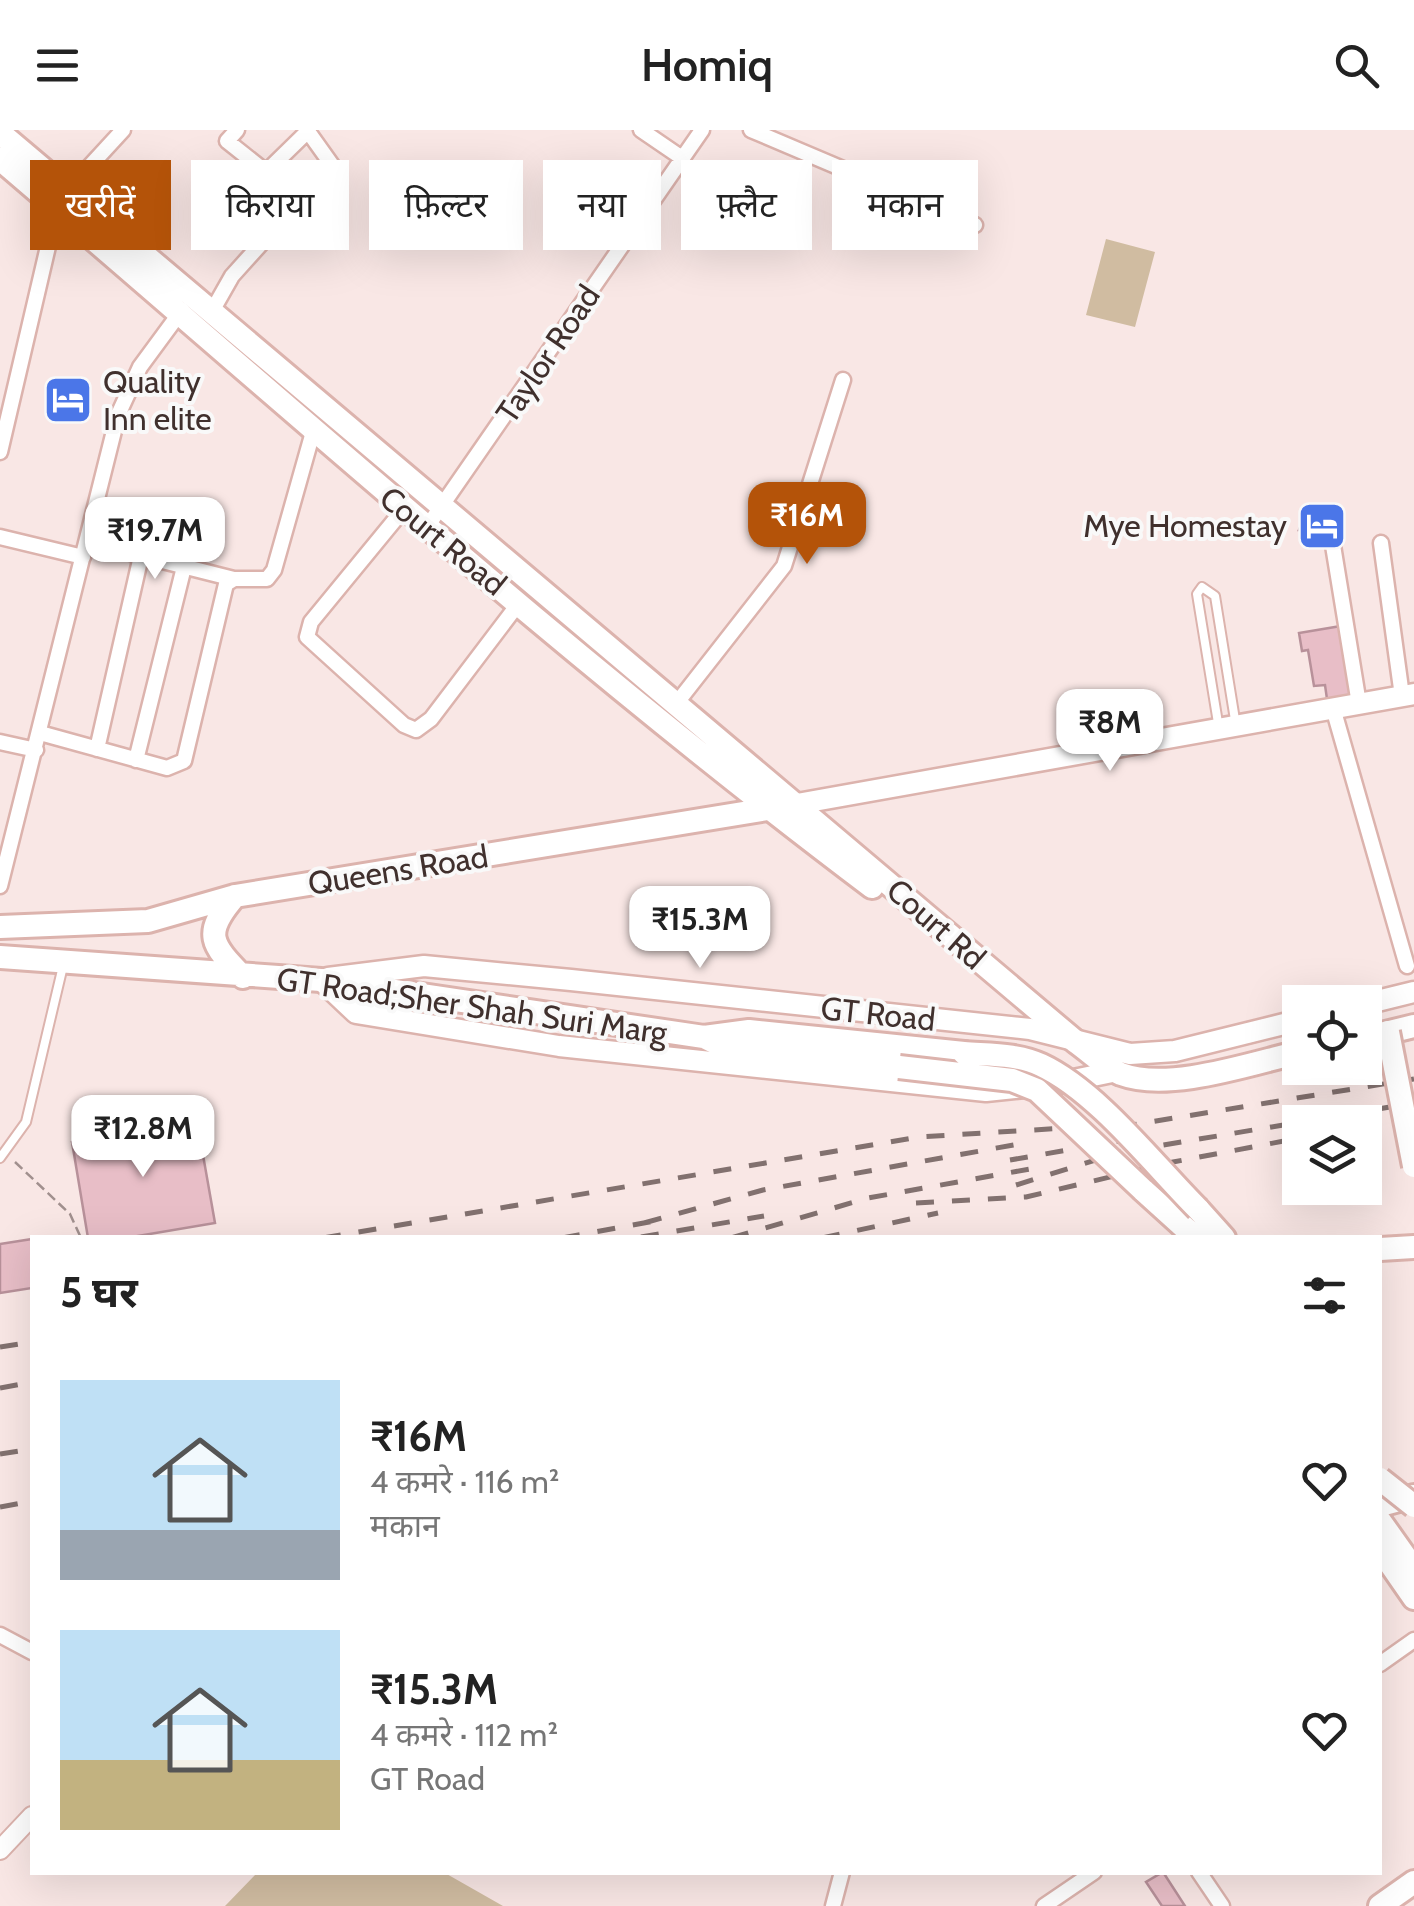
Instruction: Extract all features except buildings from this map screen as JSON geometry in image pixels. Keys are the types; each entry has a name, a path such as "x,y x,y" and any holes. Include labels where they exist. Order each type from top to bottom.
{"main road":[{"name":"Court Road","path":"0,134 30,166"},
{"name":"Court Road","path":"0,159 30,179"},
{"name":"Court Road","path":"123,250 443,509 797,804"},
{"name":"Court Road","path":"194,309 313,432 403,510 770,810 878,891 903,899"},
{"path":"797,804 1408,695"},
{"name":"Queens Road","path":"0,927 148,920 235,896 797,804"},
{"name":"Court Rd","path":"797,804 903,899 1076,1042 1119,1072"},
{"path":"235,896 216,918 212,934 219,952 243,977"},
{"path":"106,924 106,962"},
{"name":"GT Road;Sher Shah Suri Marg","path":"0,957 321,980 704,1038"},
{"name":"GT Road","path":"321,980 424,966 1030,1029 1130,1054 1174,1051 1282,1024"},
{"path":"321,980 356,1013 560,1046 986,1091 1119,1072 1197,1076 1282,1056"},
{"path":"1382,1000 1414,992"},
{"path":"1382,1034 1414,1026"},
{"path":"704,1038 748,1031 1005,1056 1041,1065 1072,1085 1221,1235"},
{"path":"1388,1032 1414,1167"},
{"path":"704,1038 730,1050 1012,1080 1037,1090 1193,1235"},
{"path":"1382,1249 1414,1247"},
{"path":"1382,1481 1414,1506"},
{"path":"1382,1504 1414,1496"},
{"path":"1382,1525 1414,1569"},
{"path":"1382,1552 1414,1598"},
{"path":"1380,1906 1414,1882"}],"street":[{"path":"97,160 124,130"},
{"path":"237,130 227,141 251,160"},
{"path":"278,160 308,130 329,160"},
{"path":"641,130 682,158"},
{"name":"Taylor Road","path":"426,527 443,509 702,130"},
{"path":"751,130 832,164"},
{"path":"0,452 50,250"},
{"path":"0,886 127,389 194,309 256,250"},
{"path":"676,704 784,566 843,380"},
{"path":"0,537 141,556 234,579 260,581 274,570 313,432"},
{"path":"403,510 311,622 307,637 404,725 412,731 423,728 518,602"},
{"path":"1328,515 1359,704"},
{"path":"1381,543 1408,695"},
{"path":"97,749 141,556"},
{"path":"136,760 184,566"},
{"path":"40,734 167,768 184,761 224,589 234,579"},
{"path":"1334,708 1408,966"},
{"path":"0,742 36,750"},
{"path":"0,1635 30,1651"},
{"path":"1382,1663 1414,1640"},
{"path":"0,1850 30,1818"},
{"path":"833,1906 841,1875"},
{"path":"1044,1906 1090,1875"},
{"path":"1201,1875 1222,1906"}],"lane":[{"path":"1202,586 1215,596 1228,727 1197,594 1202,586"},
{"path":"3,1156 26,1122 64,961"}],"path":[{"path":"3,1156 70,1214 80,1235"}],"shaded area":[{"path":"1106,239 1155,252 1135,327 1086,315"},
{"path":"255,1875 449,1875 503,1906 225,1906"}],"railway":[{"path":"1119,1127 1414,1079"},
{"path":"1128,1151 1414,1103"},
{"path":"341,1235 919,1137 1130,1124"},
{"path":"1010,1160 1143,1137"},
{"path":"916,1203 1026,1197 1173,1162 1282,1141"},
{"path":"644,1223 763,1190 1030,1142"},
{"path":"1016,1185 1121,1152"},
{"path":"741,1235 868,1198 1030,1169"},
{"path":"836,1235 938,1213"},
{"path":"653,1235 764,1216"},
{"path":"578,1235 655,1221"},
{"path":"0,1347 30,1342"},
{"path":"0,1388 30,1382"},
{"path":"0,1454 30,1449"},
{"path":"0,1507 30,1501"}],"place":[{"name":"Quality Inn elite","path":"68,400"},
{"name":"Mye Homestay","path":"1322,526"}]}
